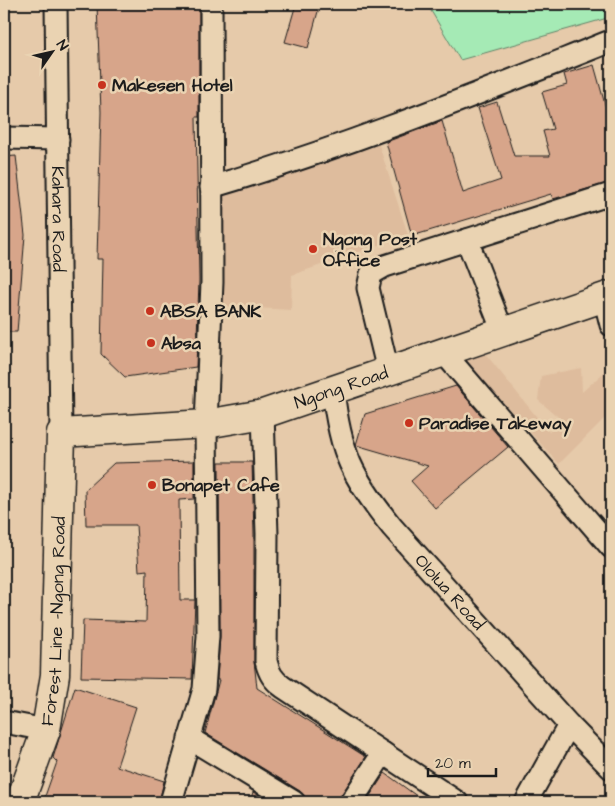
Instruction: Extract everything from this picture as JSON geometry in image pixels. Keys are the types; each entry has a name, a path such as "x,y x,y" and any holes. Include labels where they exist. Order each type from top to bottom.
{"main road":[{"name":"Ngong Road","path":"61,434 206,424 263,414 608,296"},
{"name":"Forest Line -Ngong Road","path":"20,802 46,730 55,675 61,434"}],"street":[{"name":"Kahara Road","path":"56,4 61,434"},
{"path":"171,802 204,689 208,636 206,424 212,282 211,4"},
{"path":"211,187 267,171 431,112 611,41"},
{"path":"4,138 58,139"},
{"path":"388,372 368,288 371,274 385,266 611,194"},
{"path":"467,240 503,332"},
{"path":"608,296 611,326"},
{"path":"444,353 611,547"},
{"name":"Ololua Road","path":"333,390 337,427 348,462 367,495 392,527 569,725 611,768"},
{"path":"263,414 267,534 266,661 269,672 274,681 283,688 457,802"},
{"path":"4,722 46,730"},
{"path":"526,802 569,725"},
{"path":"189,738 294,802"},
{"path":"350,802 383,753"}],"shaded area":[{"path":"379,145 408,235 292,275 291,310 220,306 224,192"},
{"path":"484,352 549,432 563,421 538,400 541,376 581,368 582,392 609,368 611,371 611,412 559,464 464,359"}],"green space":[{"path":"427,4 611,4 611,17 460,60"}],"building":[{"path":"97,4 199,4 199,117 196,117 199,280 196,367 125,377 101,354 103,259 97,259 101,112"},
{"path":"296,4 320,4 308,48 285,42"},
{"path":"594,65 611,126 611,182 553,199 551,194 412,236 386,142 442,121 463,193 501,180 478,108 497,102 514,156 550,156 543,131 553,129 542,92 567,85 564,74"},
{"path":"16,156 25,235 17,332 4,332 4,157"},
{"path":"456,386 508,447 435,508 411,481 428,466 356,445 365,414"},
{"path":"194,461 194,499 179,500 180,600 195,600 192,679 81,677 83,620 146,622 147,570 139,571 136,525 86,525 85,490 114,463"},
{"path":"219,462 252,462 254,661 257,688 366,757 341,795 339,802 306,802 300,791 205,733 219,680 217,680 220,636"},
{"path":"75,687 136,707 117,766 164,781 159,802 43,802 57,762 53,758"},
{"path":"385,773 425,802 366,802"},
{"path":"253,792 270,802 250,802"}],"place":[{"name":"Makesen Hotel","path":"102,85"},
{"name":"Ngong Post Office","path":"313,249"},
{"name":"ABSA BANK","path":"150,311"},
{"name":"Absa","path":"151,343"},
{"name":"Paradise Takeway","path":"409,423"},
{"name":"Bonapet Cafe","path":"152,485"}]}
